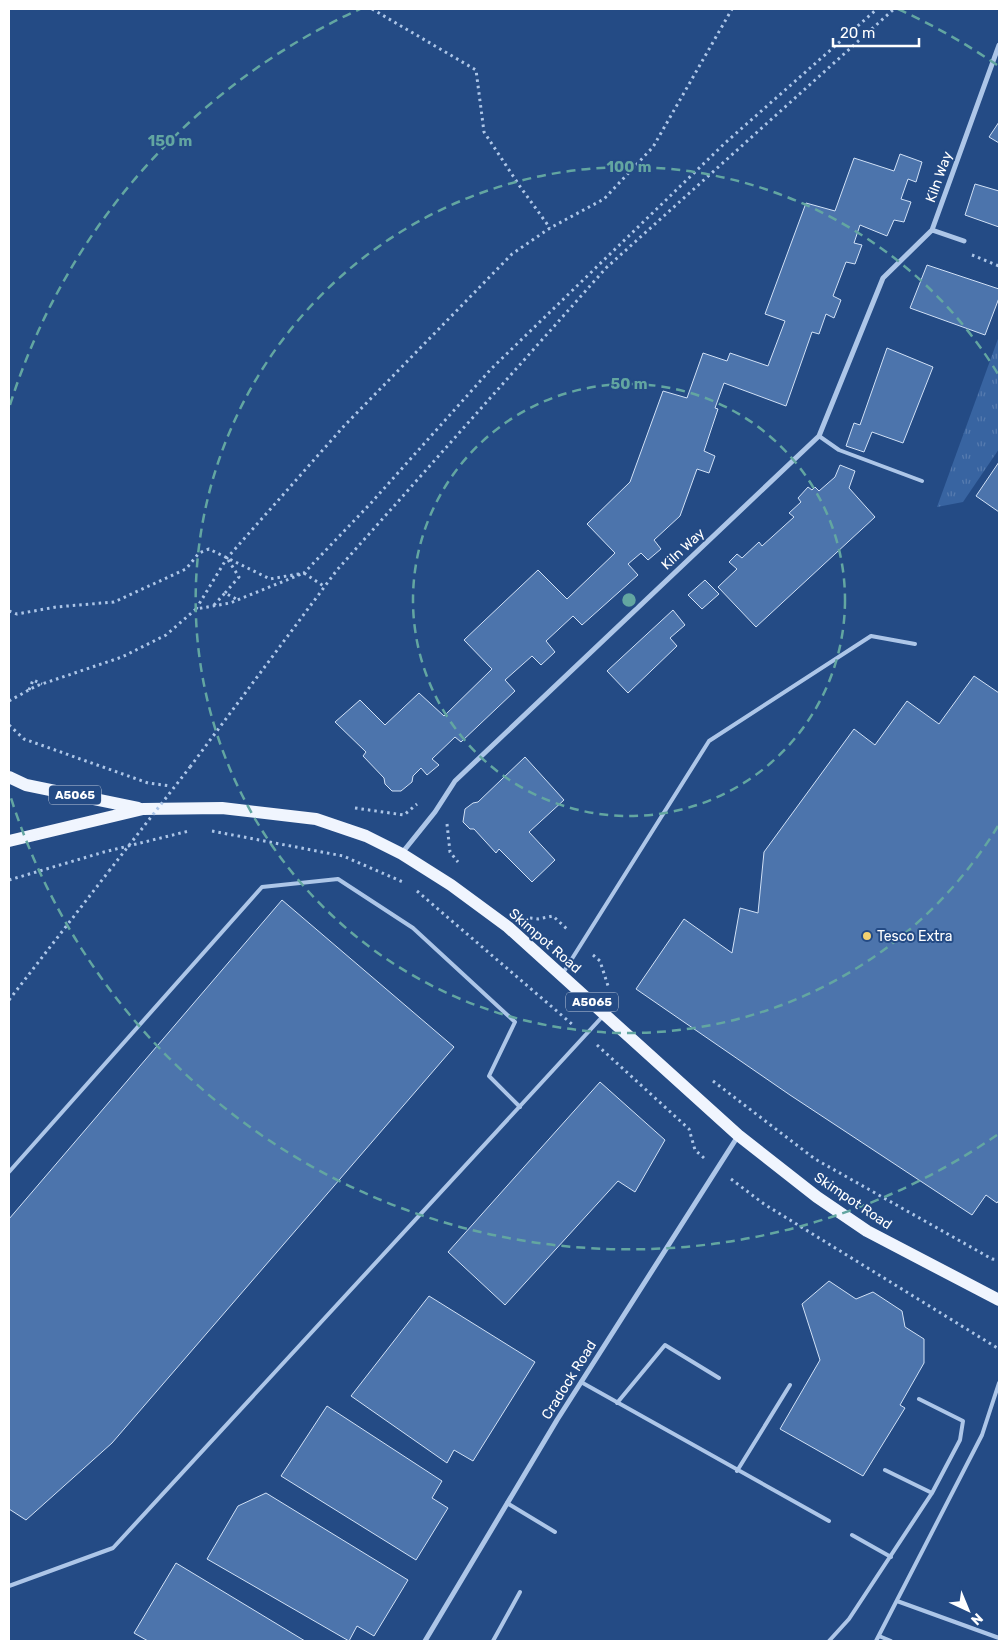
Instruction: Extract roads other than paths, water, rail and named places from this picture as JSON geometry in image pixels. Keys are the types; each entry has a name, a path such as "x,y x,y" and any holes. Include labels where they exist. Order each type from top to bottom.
{"main road":[{"name":"Skimpot Road","path":"9,777 26,785 143,809 222,808 316,819 366,836 402,854 451,885 508,927 738,1135 817,1197 867,1231 999,1300"},
{"name":"Skimpot Road","path":"9,841 143,809"}],"street":[{"name":"Kiln Way","path":"402,854 435,812 455,781 820,436 883,278 932,230 999,45"},
{"path":"932,230 964,241"},
{"name":"Cradock Road","path":"425,1641 580,1382 738,1135"}],"lane":[{"path":"820,436 839,450 922,481"},
{"path":"562,975 709,741 871,636 915,644"},
{"path":"9,1172 262,887 338,879 413,928 516,1022 489,1076 520,1106"},
{"path":"9,1586 113,1548 605,1014"},
{"path":"617,1403 665,1345 719,1378"},
{"path":"580,1382 829,1521"},
{"path":"876,1641 982,1435 999,1383"},
{"path":"737,1471 790,1385"},
{"path":"828,1641 849,1619 890,1557 932,1493 960,1440 963,1421 919,1400"},
{"path":"885,1470 932,1493"},
{"path":"507,1503 555,1532"},
{"path":"852,1536 890,1557"},
{"path":"493,1641 520,1592"},
{"path":"897,1601 999,1638"},
{"path":"879,1636 890,1641"}],"place":[{"name":"Tesco Extra","path":"867,936"}]}
